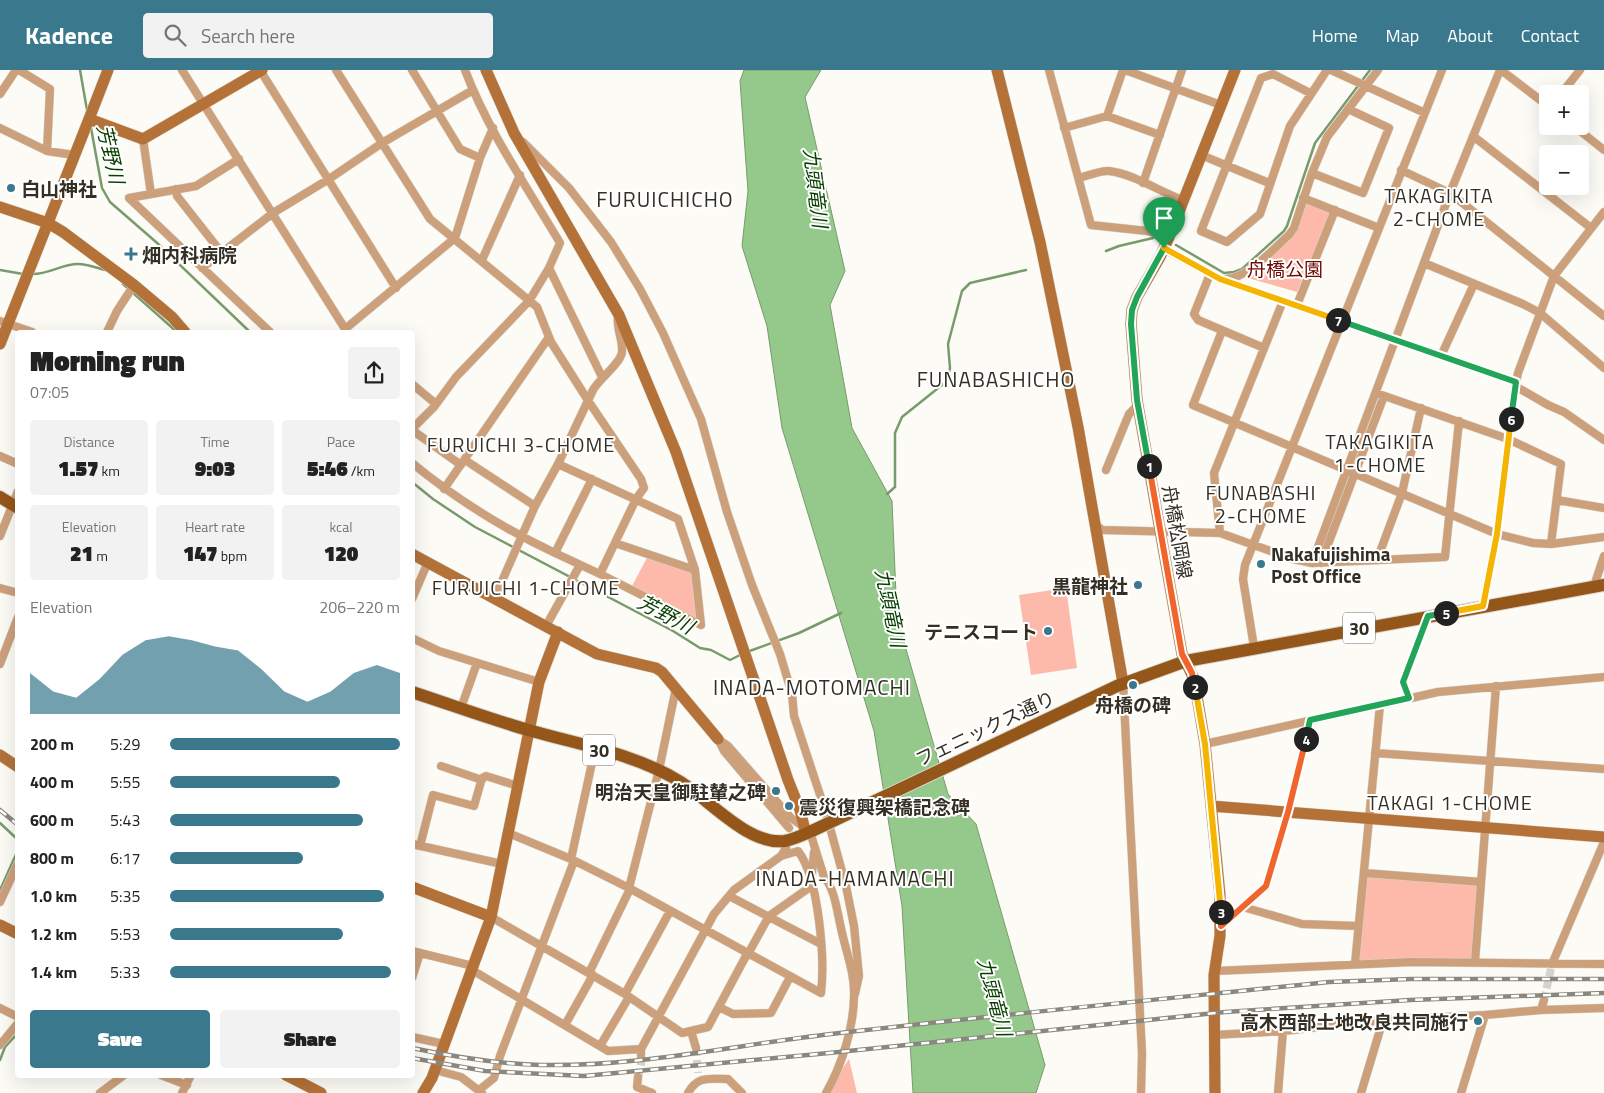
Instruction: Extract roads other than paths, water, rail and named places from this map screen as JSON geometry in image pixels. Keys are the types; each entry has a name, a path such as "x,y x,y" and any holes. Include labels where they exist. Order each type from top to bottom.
{"main road":[{"path":"0,497 15,506"},
{"name":"フェニックス通り","path":"415,693 529,730 634,760 659,770 680,781 760,838 785,841 1120,685 1186,661 1599,585"}],"street":[{"path":"0,94 18,70 50,90 47,151"},
{"path":"0,344 4,323 48,223 108,70"},
{"path":"182,70 345,330"},
{"path":"143,139 261,70 396,288"},
{"path":"336,70 430,220 455,238 537,307 549,337 589,402 641,479 644,488 636,499 600,574"},
{"path":"412,70 460,149 480,158"},
{"path":"415,426 436,404 456,377 530,301 549,268 560,243 492,128 465,70"},
{"path":"486,70 514,133 618,315 676,452 824,878 835,902 855,994"},
{"path":"997,70 1040,242 1078,427 1120,685 1142,1053 1141,1093"},
{"path":"1048,70 1091,225 1147,231 1169,237"},
{"path":"1107,116 1124,70 1221,105"},
{"path":"1143,183 1182,70"},
{"name":"舟橋松岡線","path":"1215,1093 1215,971 1221,926 1220,895 1205,744 1194,679 1182,654 1138,405 1131,324 1132,310 1137,297 1169,237 1235,70"},
{"path":"1310,93 1274,74 1261,78 1201,231 1227,242 1260,214 1290,126 1310,93 1327,70"},
{"path":"1331,70 1425,112"},
{"path":"1220,279 1231,279 1246,273 1289,235 1294,228 1312,173 1327,137 1378,70"},
{"path":"1254,648 1243,579 1245,565 1442,70"},
{"path":"1321,563 1351,472 1380,394 1395,341 1450,193 1500,70 1539,99"},
{"path":"1568,85 1580,70"},
{"path":"202,268 273,213 329,179 382,143 473,90"},
{"path":"1312,173 1363,193 1388,128 1348,109"},
{"path":"1064,128 1107,116 1160,135"},
{"path":"89,118 143,139"},
{"path":"0,128 47,151 74,155"},
{"path":"347,330 455,238 480,158 492,128"},
{"path":"514,133 568,188 611,242 640,289 663,333 701,419 727,512 752,585 780,654 792,694 794,716 826,813 846,886 854,926 859,976 848,1038 826,1093"},
{"path":"1585,135 1604,150"},
{"path":"1473,136 1591,228"},
{"path":"143,139 151,194"},
{"path":"1201,155 1269,183"},
{"path":"239,159 196,186 130,198 268,330"},
{"path":"1401,170 1450,193 1601,314 1604,305"},
{"path":"1078,178 1108,171 1183,200"},
{"path":"482,260 520,175"},
{"path":"176,190 177,196 221,252"},
{"path":"1304,198 1378,228"},
{"path":"0,207 48,223 109,265 134,285 175,328"},
{"path":"1297,306 1335,210"},
{"path":"1483,606 1497,534 1516,384 1554,276 1604,212"},
{"path":"1164,248 1220,279 1516,384 1548,406 1564,412 1604,440"},
{"path":"1424,263 1523,304 1540,313 1604,368"},
{"path":"549,268 602,377"},
{"path":"1210,274 1194,314 1198,320 1264,348"},
{"path":"1441,356 1474,284"},
{"path":"108,330 117,311 134,285"},
{"path":"1220,532 1214,473 1283,301"},
{"path":"495,598 535,506 589,402 593,390 602,377 621,358 622,353 617,325 618,315"},
{"path":"4,323 26,330"},
{"path":"1222,331 1192,405 1497,534 1533,543 1551,544 1604,537"},
{"path":"444,489 549,337"},
{"path":"415,386 436,404"},
{"path":"1380,394 1508,439 1561,464 1551,544"},
{"path":"1106,470 1130,414 1138,405"},
{"path":"1377,560 1402,494 1421,408"},
{"path":"1094,523 1102,530 1220,532 1293,559 1312,563 1444,557 1459,421"},
{"path":"415,431 535,506"},
{"path":"0,456 15,463"},
{"path":"415,465 444,489 521,537 701,625 696,570 678,519 558,464"},
{"path":"1312,563 1351,472"},
{"path":"555,553 592,479"},
{"path":"1556,500 1604,508"},
{"path":"0,536 15,506"},
{"path":"615,543 696,570"},
{"path":"415,556 597,654 656,668 662,672 788,828"},
{"path":"1599,585 1604,556"},
{"path":"415,592 428,562"},
{"path":"546,626 580,565"},
{"path":"0,588 15,592"},
{"path":"1409,698 1403,682 1428,616"},
{"path":"0,664 15,625"},
{"path":"423,1093 435,1070 492,917 539,682 558,632"},
{"path":"415,639 439,651 539,682"},
{"path":"461,708 477,663"},
{"path":"1205,744 1438,692 1604,678"},
{"path":"1475,962 1496,686"},
{"path":"565,1025 630,889 659,770 676,688"},
{"path":"1355,964 1380,705"},
{"path":"1221,926 1266,886 1288,812 1310,720"},
{"path":"718,739 728,746 791,818 809,831"},
{"path":"435,1070 462,1076 481,1092 494,1078 500,1056 572,860 595,749"},
{"path":"1375,753 1604,769"},
{"path":"0,755 15,765"},
{"path":"441,766 482,780"},
{"path":"502,864 416,845 433,795 474,806 482,780 486,776 518,786"},
{"path":"1211,806 1604,837"},
{"path":"416,952 473,968 608,1051 641,1052 704,931 729,896 781,856 798,850 808,867 812,884 821,944 820,993 704,931 630,889 572,860 508,833"},
{"path":"1552,964 1604,842"},
{"path":"415,888 492,917 627,995 682,1033 708,1027 768,916 812,884 814,845"},
{"path":"781,856 786,848"},
{"path":"0,902 15,870"},
{"path":"1364,873 1481,882"},
{"path":"729,896 821,944"},
{"path":"1242,907 1302,924 1358,926"},
{"path":"600,1046 670,911"},
{"path":"0,925 15,932"},
{"path":"1215,971 1355,964 1475,962 1604,964"},
{"path":"719,1007 733,1014 772,1013 790,977"},
{"path":"1541,1010 1544,1000"},
{"path":"0,1008 15,1016"},
{"path":"1214,1035 1383,1020 1604,1008"},
{"path":"1461,1093 1485,1015"},
{"path":"1361,1093 1383,1020"},
{"path":"0,1045 15,1027"},
{"path":"1278,1093 1283,1030"},
{"path":"691,1031 696,1048"},
{"path":"415,1038 444,1044"},
{"path":"638,1076 635,1090 652,1093"},
{"path":"688,1093 699,1077 728,1079 742,1093"},
{"path":"100,1093 120,1078"},
{"path":"169,1078 187,1085"},
{"path":"182,1093 190,1078"},
{"path":"292,1078 321,1093"}],"water":[{"name":"九頭竜川","path":"744,70 821,70 805,97 845,271 830,305 852,428 892,501 897,618 948,794 976,824 1045,1065 1036,1093 913,1093 902,906 874,731 782,428 767,326 742,246 748,191 740,81"}],"waterway":[{"name":"芳野川","path":"80,70 87,110"},
{"path":"1176,245 1224,273 1242,269 1284,231 1315,143 1370,70"},
{"name":"芳野川","path":"91,128 102,188 110,202 156,242 248,330"},
{"path":"1106,251 1153,238"},
{"path":"31,274 43,273 72,264 88,265 105,270"},
{"path":"0,270 23,274"},
{"path":"887,494 895,487 895,433 902,417 947,381 950,368 948,344 962,291 970,283 1026,270"},
{"path":"123,284 175,330"},
{"name":"芳野川","path":"415,484 475,527 673,631 700,648 711,650 730,660 742,654"},
{"name":"芳野川","path":"747,652 799,633 841,613"},
{"path":"0,823 15,837"},
{"path":"0,890 15,857"},
{"path":"0,1060 5,1047 15,1036"}],"tunnel":[{"path":"1544,1000 1552,964"},
{"path":"696,1048 698,1073"},
{"path":"638,1077 641,1056"}],"railway":[{"path":"0,810 15,822"},
{"path":"415,1049 492,1062 541,1065 614,1063 893,1027 1329,982 1411,979 1604,979"},
{"path":"415,1059 485,1071 584,1076 1225,1012 1410,1000 1604,993"}],"place":[{"name":"白山神社","path":"11,188"},
{"name":"畑内科病院","path":"131,254"},
{"name":"Nakafujishima Post Office","path":"1261,564"},
{"name":"黒龍神社","path":"1138,585"},
{"name":"テニスコート","path":"1048,631"},
{"name":"舟橋の碑","path":"1133,685"},
{"name":"明治天皇御駐輦之碑","path":"776,791"},
{"name":"震災復興架橋記念碑","path":"789,806"},
{"name":"高木西部土地改良共同施行","path":"1478,1021"}],"district":[{"name":"FURUICHICHO","path":"665,199"},
{"name":"TAKAGIKITA 2-CHOME","path":"1439,206"},
{"name":"FUNABASHICHO","path":"996,379"},
{"name":"FURUICHI 3-CHOME","path":"521,444"},
{"name":"TAKAGIKITA 1-CHOME","path":"1380,452"},
{"name":"FUNABASHI 2-CHOME","path":"1261,504"},
{"name":"FURUICHI 1-CHOME","path":"526,587"},
{"name":"INADA-MOTOMACHI","path":"812,687"},
{"name":"TAKAGI 1-CHOME","path":"1450,802"},
{"name":"INADA-HAMAMACHI","path":"855,878"}],"park label":[{"name":"舟橋公園","path":"1285,268"}]}
